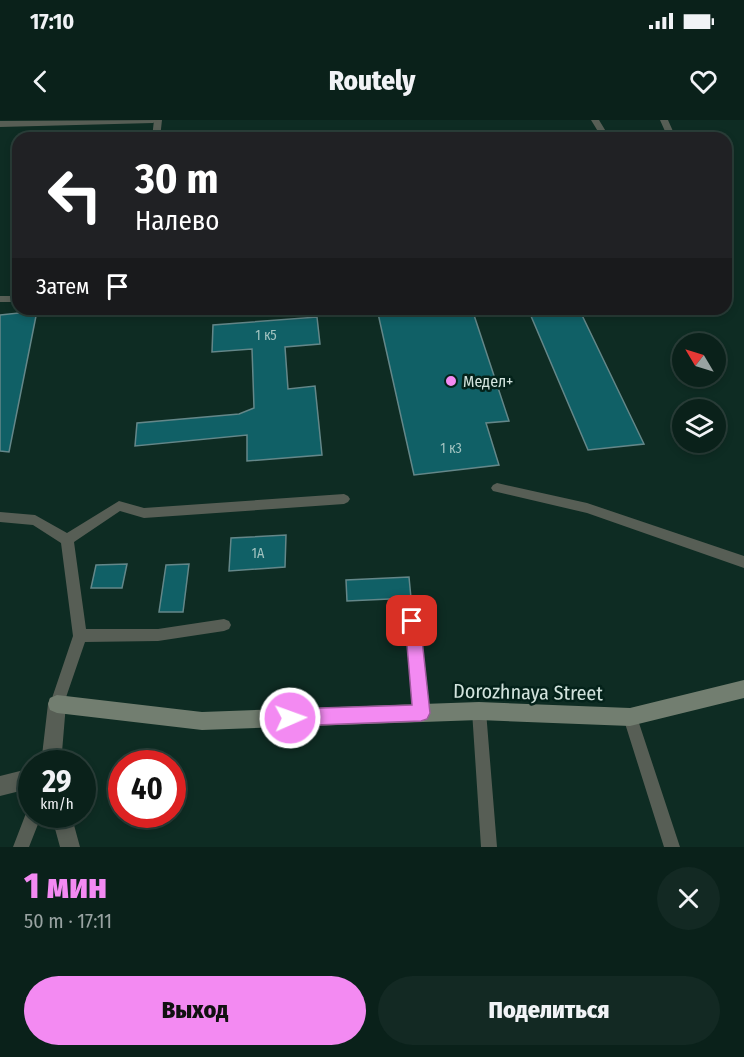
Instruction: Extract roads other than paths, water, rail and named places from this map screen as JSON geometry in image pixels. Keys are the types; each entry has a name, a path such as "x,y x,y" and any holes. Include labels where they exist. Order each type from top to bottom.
{"street":[{"path":"0,124 153,120"},
{"name":"Dorozhnaya Street","path":"57,704 202,721 479,711 630,717 744,689"},
{"path":"52,750 57,704"},
{"path":"0,786 18,782"},
{"path":"65,828 70,847"}],"lane":[{"path":"497,488 587,508 744,562"},
{"path":"67,540 119,506 144,513 344,499"},
{"path":"0,517 35,520 67,540"},
{"path":"57,704 80,636 67,540"},
{"path":"412,621 421,713"},
{"path":"80,636 158,635 224,625"},
{"path":"479,711 489,847"},
{"path":"630,717 672,847"},
{"path":"21,847 28,828"}],"place":[{"name":"Медел+","path":"451,381"}]}
